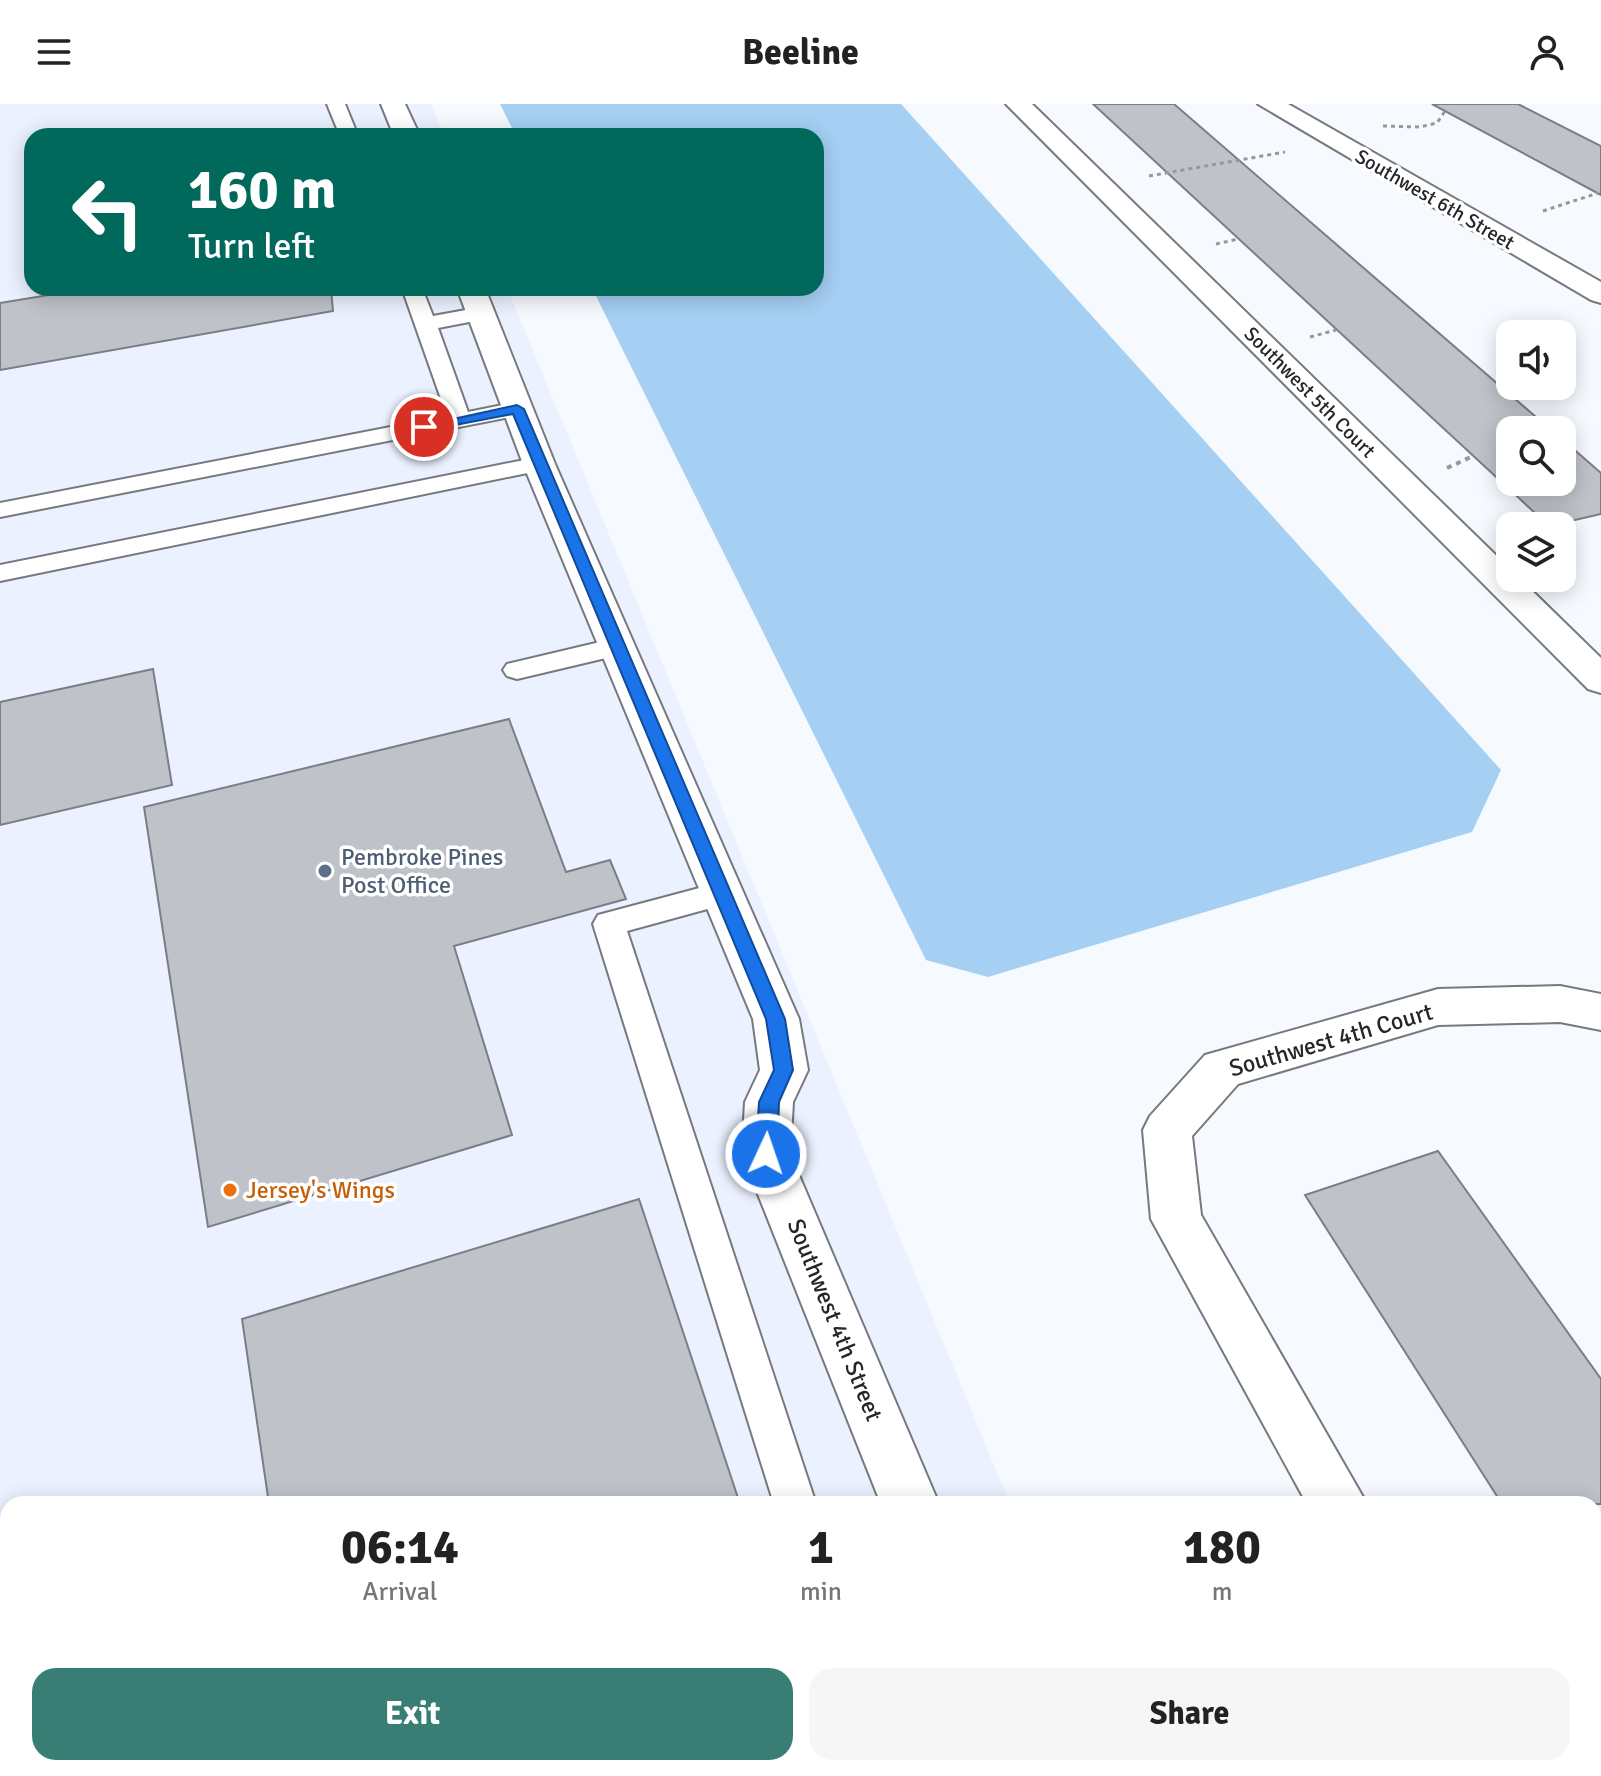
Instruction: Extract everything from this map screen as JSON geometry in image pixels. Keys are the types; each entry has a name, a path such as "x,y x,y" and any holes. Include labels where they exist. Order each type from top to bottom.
{"street":[{"path":"393,104 404,128"},
{"name":"Southwest 5th Court","path":"1018,104 1601,680"},
{"name":"Southwest 6th Street","path":"1270,104 1601,294"},
{"name":"Southwest 4th Street","path":"476,300 539,464 776,1019 784,1070 769,1102 766,1154 907,1496"},
{"name":"Southwest 4th Court","path":"1333,1496 1176,1219 1167,1130 1222,1069 1438,1007 1560,1004 1601,1012"}],"lane":[{"path":"336,104 346,128"},
{"path":"415,296 460,420"},
{"path":"427,324 476,300"},
{"path":"0,510 517,409"},
{"path":"0,573 539,464"},
{"path":"517,670 617,647"},
{"path":"722,894 609,924 792,1496"}],"path":[{"path":"1543,211 1598,193"}],"shaded area":[{"path":"0,104 431,104 442,128 24,128 24,296 510,296 1007,1496 0,1496"}],"water":[{"path":"500,104 901,104 1501,770 1472,832 988,977 926,960 596,296 824,296 824,128 512,128"}],"building":[{"path":"1093,104 1174,104 1496,382 1496,400 1516,400 1535,416 1496,416 1496,477"},
{"path":"1432,104 1518,104 1601,146 1601,195"},
{"path":"42,296 332,296 333,311 0,370 0,303"},
{"path":"1576,451 1601,473 1601,514 1576,520 1576,512 1534,512 1517,496 1576,496"},
{"path":"153,669 172,785 0,825 0,702"},
{"path":"509,719 566,872 610,860 626,899 454,946 512,1135 208,1227 144,807"},
{"path":"1438,1151 1601,1379 1601,1496 1497,1496 1305,1195"},
{"path":"639,1199 737,1496 268,1496 242,1319"}],"place":[{"name":"Pembroke Pines Post Office","path":"325,871"},
{"name":"Jersey's Wings","path":"230,1190"}],"route":[{"path":"424,427 517,409 637,698 776,1019 784,1070 769,1102 766,1154"}]}
